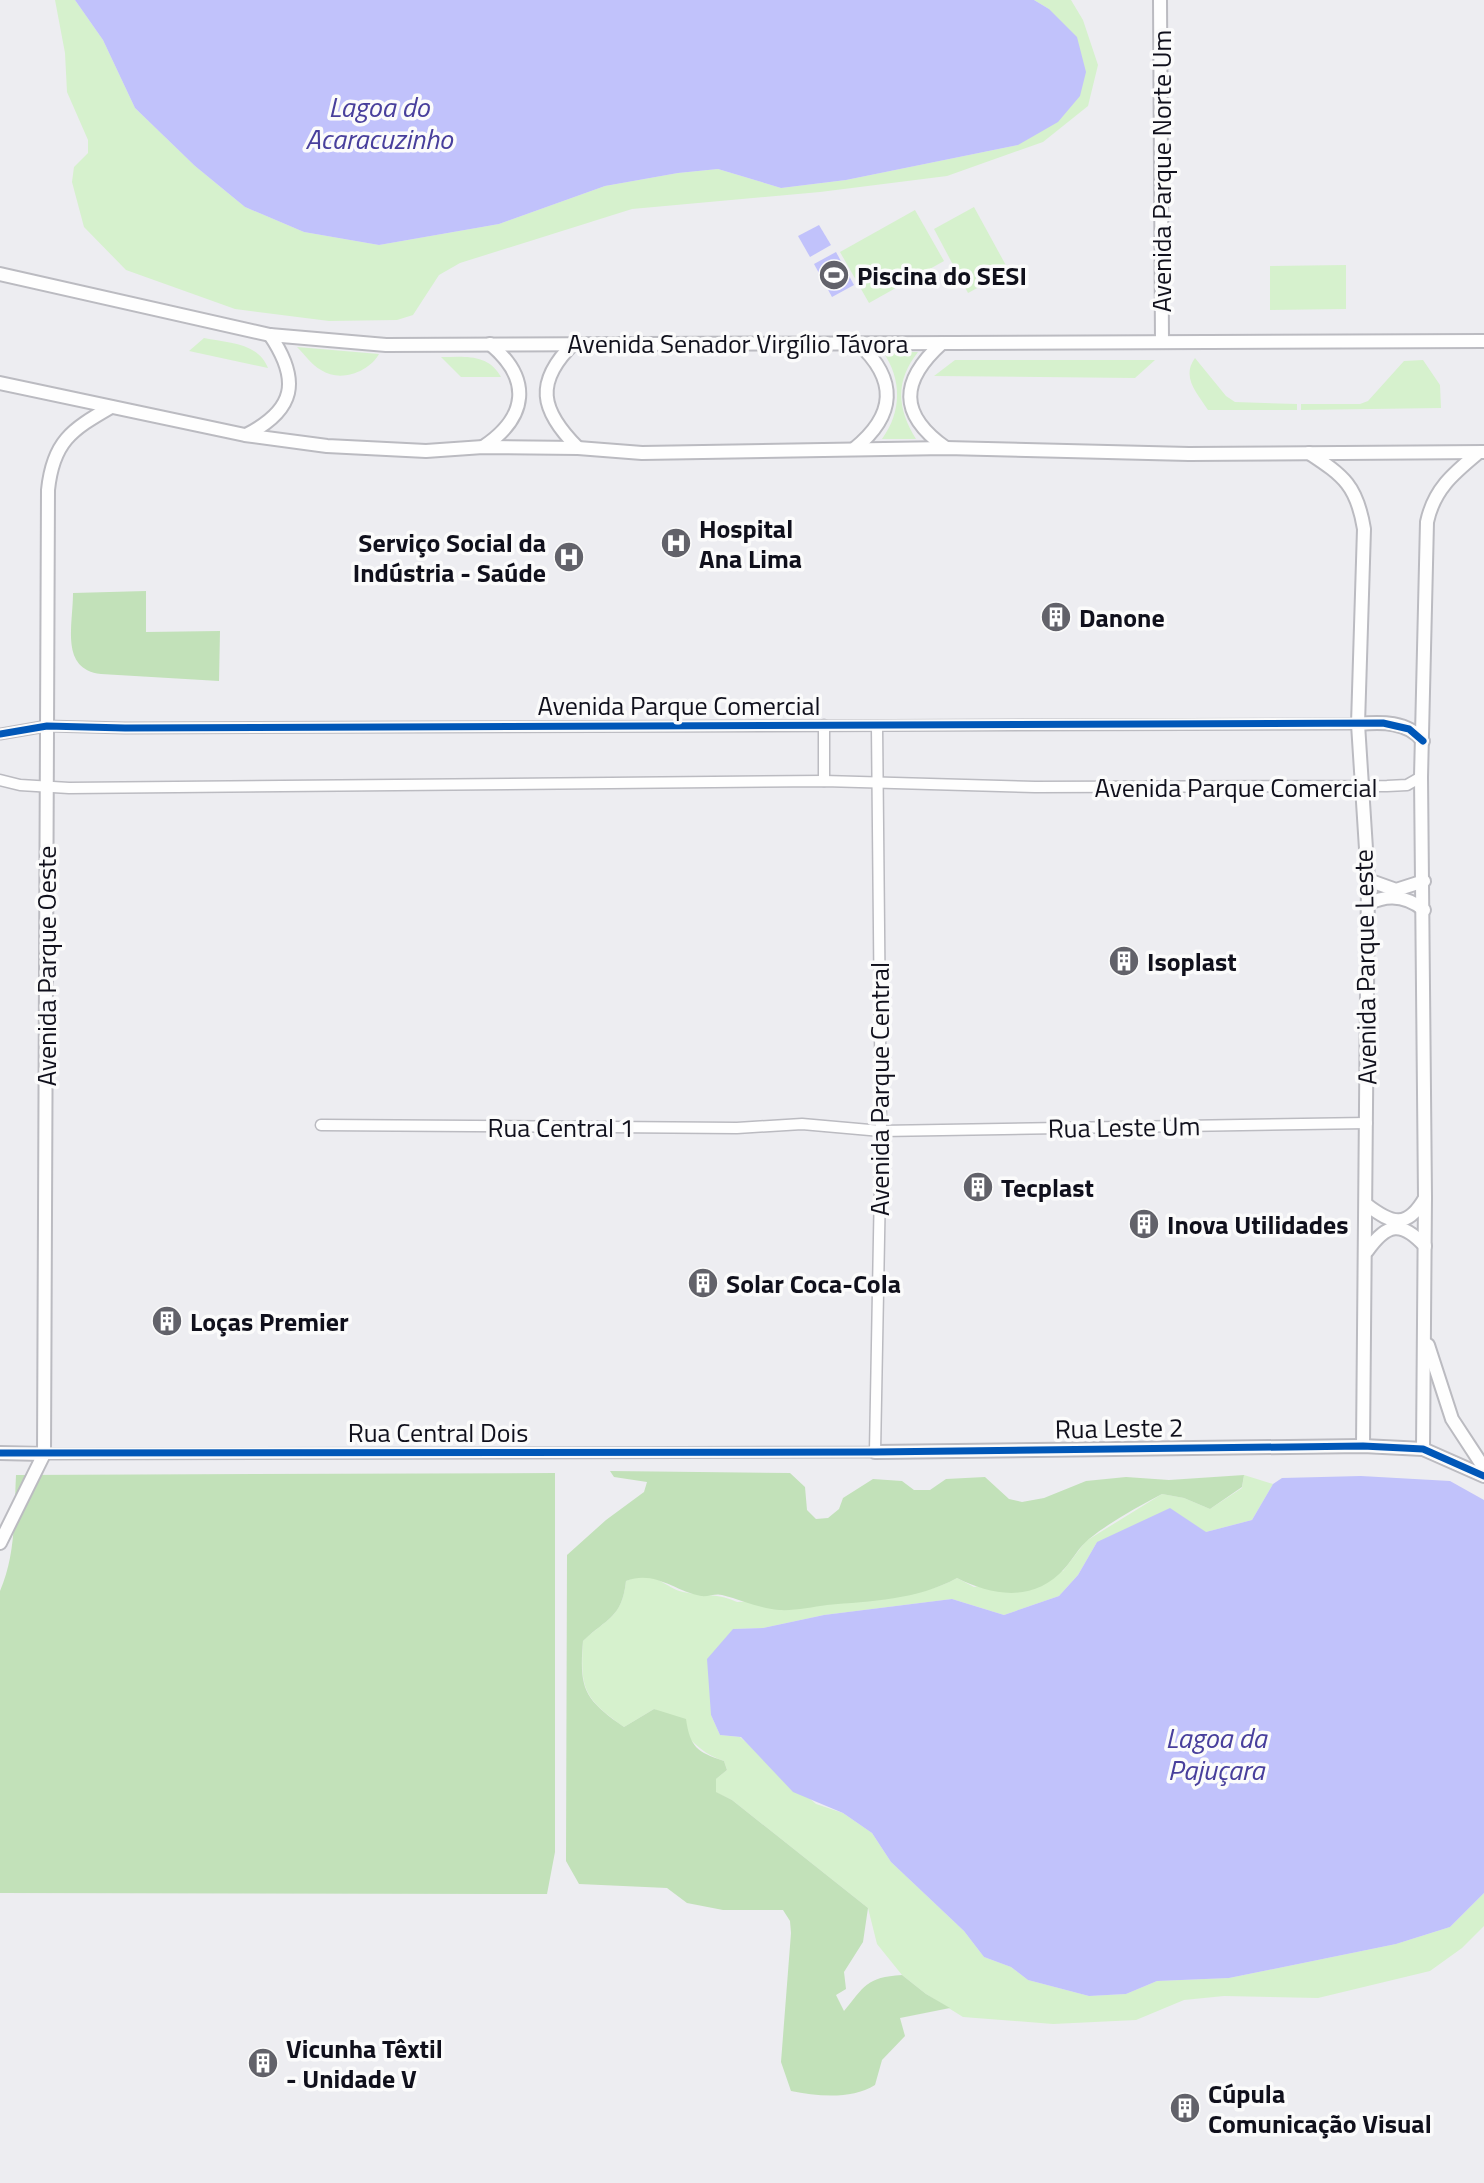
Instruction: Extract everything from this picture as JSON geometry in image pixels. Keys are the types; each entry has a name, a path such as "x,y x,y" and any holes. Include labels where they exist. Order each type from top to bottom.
{"street":[{"name":"Avenida Parque Norte Um","path":"1160,0 1162,341"},
{"name":"Avenida Senador Virgílio Távora","path":"0,274 270,335 386,345 1484,341"},
{"path":"245,435 269,423 279,414 287,397 286,366 270,335"},
{"path":"575,343 552,368 546,394 552,417 578,448"},
{"path":"854,449 880,425 887,396 880,365 858,343"},
{"path":"942,343 916,370 909,393 913,415 920,426 946,448"},
{"path":"482,447 510,425 519,395 518,380 510,363 490,344"},
{"path":"0,383 245,435 327,446 426,451 482,447 578,448 642,453 946,448 1481,453"},
{"name":"Avenida Parque Oeste","path":"0,1543 44,1454 47,726 51,464 68,436 111,407"},
{"name":"Avenida Parque Leste","path":"1309,453 1338,472 1350,485 1360,504 1364,529 1358,724 1368,880 1367,1251 1363,1446"},
{"path":"1423,1449 1425,1197 1421,777 1427,522 1430,505 1439,489 1481,453"},
{"path":"1358,724 1396,724 1409,729 1423,741"},
{"name":"Avenida Parque Comercial","path":"0,734 47,726 1358,724"},
{"path":"824,725 824,781"},
{"name":"Avenida Parque Central","path":"875,1452 881,1131 877,726"},
{"name":"Avenida Parque Comercial","path":"0,780 47,787 824,781 1035,787 1407,785 1421,777"},
{"path":"1368,880 1396,890 1424,881"},
{"path":"1368,904 1394,897 1413,902 1424,910"},
{"name":"Rua Leste Um","path":"802,1124 881,1131 1367,1123"},
{"name":"Rua Central 1","path":"321,1125 737,1128 802,1124"},
{"path":"1367,1205 1381,1216 1398,1221 1413,1215 1425,1197"},
{"path":"1367,1251 1378,1236 1393,1228 1409,1230 1425,1246"},
{"path":"1425,1334 1452,1419 1484,1468"},
{"path":"1363,1446 1423,1449 1484,1476"},
{"name":"Rua Leste 2","path":"875,1452 1363,1446"},
{"name":"Rua Central Dois","path":"0,1453 875,1452"}],"shaded area":[{"path":"0,0 1484,0 1484,2183 0,2183"}],"green space":[{"path":"55,0 75,0 103,40 135,108 195,166 245,207 304,232 379,245 499,224 605,186 678,173 718,169 781,188 846,180 1018,145 1049,9 1034,0 1071,0 1083,20 1098,65 1088,106 1043,142 947,176 820,192 632,209 460,263 439,275 413,315 397,320 329,321 235,309 126,270 84,227 72,182 74,167 88,153 88,140 67,92 65,53"},
{"path":"974,207 1009,271 968,293 934,229"},
{"path":"915,210 944,261 869,303 840,252"},
{"path":"1346,265 1346,309 1270,310 1270,266"},
{"path":"204,338 249,348 263,359 268,368 189,351"},
{"path":"297,347 379,354 361,370 337,376 318,368"},
{"path":"883,352 918,352 905,373 901,395 905,416 916,439 882,439 893,418 897,396 894,373"},
{"path":"441,357 482,360 496,369 501,377 461,377"},
{"path":"1195,358 1226,396 1235,402 1297,404 1297,410 1208,410 1190,378 1191,365"},
{"path":"955,360 1155,360 1135,378 934,376"},
{"path":"1423,360 1440,385 1441,408 1301,410 1301,404 1360,404 1368,401 1404,361"},
{"path":"146,591 146,632 220,631 219,681 101,674 79,664 72,644 73,593"},
{"path":"610,1471 790,1473 805,1487 807,1510 816,1519 828,1518 839,1509 843,1498 873,1479 902,1481 914,1490 930,1490 946,1479 985,1477 1009,1499 1022,1502 1044,1498 1086,1481 1126,1477 1169,1480 1244,1475 1242,1487 1210,1509 1184,1498 1162,1494 1089,1539 1053,1579 1027,1591 999,1592 957,1578 926,1591 894,1598 779,1610 720,1595 701,1596 655,1580 636,1578 626,1581 621,1603 612,1616 583,1641 584,1682 587,1692 600,1708 624,1727 654,1709 686,1719 696,1747 707,1755 724,1761 727,1770 716,1779 716,1792 732,1800 868,1908 863,1942 844,1972 846,1989 836,1995 844,2011 873,1981 902,1975 950,2008 900,2018 905,2036 882,2060 875,2085 866,2090 834,2096 791,2091 781,2062 791,1933 790,1921 783,1910 723,1910 687,1903 667,1888 579,1884 566,1861 567,1555 606,1520 644,1492 647,1482 614,1477"},
{"path":"555,1473 555,1852 547,1894 0,1893 0,1591 12,1549 16,1475"},
{"path":"1244,1475 1273,1484 1252,1520 1206,1532 1097,1542 1078,1575 1059,1596 1004,1615 952,1599 824,1615 763,1628 733,1629 711,1715 720,1735 740,1737 816,1804 843,1813 872,1833 891,1862 964,1931 984,1957 1011,1967 1028,1980 1089,1996 1126,1994 1157,1981 1229,1978 1396,1944 1450,1927 1484,1893 1484,1926 1462,1948 1430,1971 1318,1998 1224,1996 1184,2000 1136,2020 1053,2024 963,2017 902,1975 877,1944 868,1908 732,1800 715,1792 716,1779 727,1770 724,1761 693,1742 664,1714 654,1709 624,1727 600,1708 587,1692 583,1671 583,1641 612,1617 621,1603 626,1581 636,1577 659,1580 683,1592 717,1596 737,1602 881,1598 935,1588 957,1578 974,1587 1063,1571 1086,1541 1162,1494 1184,1498 1210,1509 1242,1488"}],"water":[{"name":"Lagoa do Acaracuzinho","path":"75,0 1034,0 1049,9 1077,37 1086,72 1080,96 1058,122 1018,145 846,180 781,188 718,169 678,173 605,186 499,224 379,245 304,232 245,207 195,166 135,108 103,40"},
{"path":"819,225 831,245 810,257 798,236"},
{"name":"Piscina do SESI","path":"836,252 854,285 832,297 814,264"},
{"name":"Lagoa da Pajuçara","path":"1361,1476 1450,1481 1484,1500 1484,1893 1450,1927 1396,1944 1229,1978 1157,1981 1126,1994 1089,1996 1028,1980 1011,1967 984,1957 964,1931 891,1862 872,1833 843,1813 793,1792 741,1737 720,1735 711,1715 707,1659 733,1629 763,1628 824,1615 952,1599 1004,1615 1059,1596 1078,1575 1097,1542 1170,1508 1206,1532 1252,1520 1273,1484 1282,1478"}],"cycle path":[{"path":"0,734 47,726 125,728 1383,723 1409,729 1423,741"},
{"path":"0,1453 875,1452 1363,1446 1423,1449 1484,1476"}],"place":[{"name":"Piscina do SESI","path":"834,275"},
{"name":"Hospital Ana Lima","path":"676,543"},
{"name":"Serviço Social da Indústria - Saúde","path":"569,557"},
{"name":"Danone","path":"1056,617"},
{"name":"Isoplast","path":"1124,961"},
{"name":"Tecplast","path":"978,1187"},
{"name":"Inova Utilidades","path":"1144,1224"},
{"name":"Solar Coca-Cola","path":"703,1283"},
{"name":"Loças Premier","path":"167,1321"},
{"name":"Vicunha Têxtil - Unidade V","path":"263,2063"},
{"name":"Cúpula Comunicação Visual","path":"1185,2108"}]}
